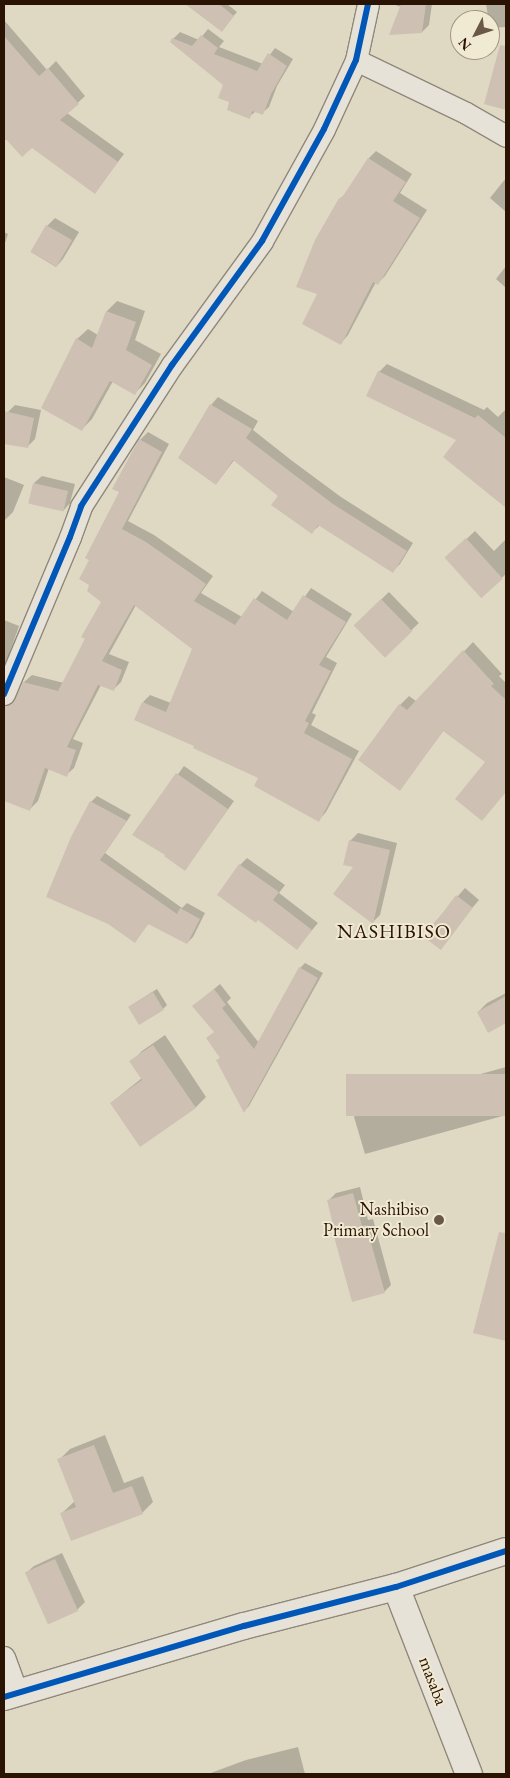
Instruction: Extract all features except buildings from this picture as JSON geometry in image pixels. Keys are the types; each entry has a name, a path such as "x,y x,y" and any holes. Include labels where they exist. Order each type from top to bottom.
{"street":[{"path":"4,694 84,499 172,365 262,241 324,129 356,60 368,4"},
{"path":"356,60 466,113 506,136"},
{"path":"4,1657 10,1695 244,1626 396,1587 506,1551"},
{"name":"masaba","path":"396,1587 469,1774"}],"cycle path":[{"path":"4,694 70,537 81,506 172,365 262,241 324,129 356,60 368,4"},
{"path":"4,1697 244,1626 396,1587 506,1551"}],"place":[{"name":"Nashibiso Primary School","path":"439,1220"}],"district":[{"name":"NASHIBISO","path":"394,931"}]}
